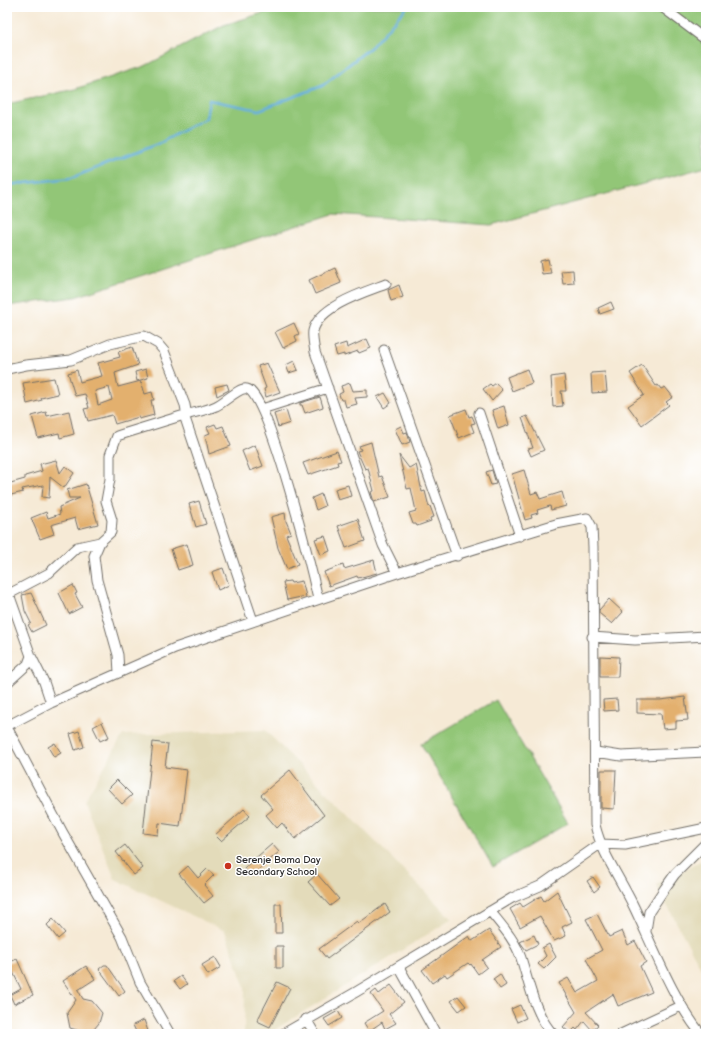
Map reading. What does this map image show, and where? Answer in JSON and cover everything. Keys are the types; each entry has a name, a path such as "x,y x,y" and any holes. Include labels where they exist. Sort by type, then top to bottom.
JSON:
{"street":[{"path":"662,7 706,40"},
{"path":"386,284 348,298 320,317 313,331 315,352 383,545 397,573"},
{"path":"7,369 26,365 72,360 110,344 144,336 158,344 164,351 185,405 186,416 253,622"},
{"path":"384,350 457,556"},
{"path":"120,673 118,655 97,580 94,556 100,542 111,532 112,520 106,501 110,479 110,454 117,436 217,406 241,389 248,388 254,393 273,437 307,550 318,600"},
{"path":"262,409 328,388"},
{"path":"479,413 520,536"},
{"path":"170,1034 140,982 122,937 63,833 7,726 52,703 175,648 397,573 457,556 556,524 587,518 592,527 593,546 592,637 596,752 595,825 600,844 646,931 681,1006 701,1034"},
{"path":"52,703 8,594 49,573 77,547 100,542"},
{"path":"592,637 635,640 706,636"},
{"path":"7,683 28,664 32,656"},
{"path":"596,752 621,756 706,752"},
{"path":"283,1034 306,1019 399,967 512,898 540,886 600,844 625,845 706,828"},
{"path":"646,931 649,912 665,888 675,874 706,842"},
{"path":"490,911 510,936 520,957 525,977 547,1027 553,1034"},
{"path":"399,967 436,1034"},
{"path":"621,1034 681,1006"},
{"path":"306,1019 315,1034"}],"shaded area":[{"path":"265,730 452,919 268,1034 244,1034 245,988 225,931 115,879 84,801 123,735"},
{"path":"706,858 706,977 656,885"}],"green space":[{"path":"282,7 706,7 706,167 491,225 333,214 75,297 7,306 7,104 75,89 145,66 224,25"},
{"path":"496,700 568,823 493,867 421,744"}],"building":[{"path":"548,259 551,273 542,274 540,261"},
{"path":"335,268 341,283 315,294 309,280"},
{"path":"573,270 574,283 563,284 561,271"},
{"path":"399,285 403,297 391,301 388,290"},
{"path":"611,302 614,309 600,314 598,308"},
{"path":"294,323 299,334 295,336 297,341 283,348 275,332"},
{"path":"367,339 371,348 359,353 358,351 344,356 344,354 337,356 334,347 346,343 347,348"},
{"path":"132,347 138,365 115,373 118,387 141,381 145,394 152,392 154,400 151,400 154,415 139,419 139,417 115,424 112,415 88,421 84,409 89,408 85,394 75,396 68,373 77,370 80,382 102,376 98,363 120,357 118,352","holes":["109,387 112,400 98,405 95,391"]},
{"path":"294,361 298,370 289,373 286,365"},
{"path":"267,363 280,392 266,397 264,389 266,388 258,366"},
{"path":"642,365 656,386 658,385 661,389 665,387 673,397 666,402 669,405 642,425 628,406 644,395 630,373"},
{"path":"146,369 148,378 137,381 135,372"},
{"path":"527,369 532,383 512,391 507,377"},
{"path":"605,372 607,392 592,393 591,373"},
{"path":"564,375 566,391 561,391 563,406 553,407 551,377"},
{"path":"54,378 58,394 41,398 42,400 27,404 23,383"},
{"path":"350,383 353,391 367,390 367,397 355,398 357,404 346,407 344,400 341,400 339,394 343,392 341,386"},
{"path":"496,383 502,390 492,401 483,389 490,384 492,386"},
{"path":"227,384 229,390 217,396 215,387"},
{"path":"385,393 391,403 384,408 377,397"},
{"path":"320,397 323,407 305,413 300,403"},
{"path":"504,406 509,425 498,429 492,410"},
{"path":"466,409 469,417 472,416 475,423 471,424 474,432 459,438 450,415"},
{"path":"286,410 290,423 278,427 274,414"},
{"path":"69,411 74,434 60,438 59,433 38,438 32,416 46,412 47,416"},
{"path":"527,416 544,450 531,456 528,449 533,448 522,418"},
{"path":"215,424 217,428 223,426 231,446 209,454 205,435 210,433 207,427"},
{"path":"401,426 404,433 407,432 410,442 402,445 395,429"},
{"path":"371,442 379,477 382,476 390,497 374,502 371,492 374,491 368,468 365,469 357,451 361,450 359,446"},
{"path":"255,445 263,466 250,471 242,451"},
{"path":"337,451 341,461 337,462 338,465 308,475 303,463"},
{"path":"399,455 409,468 416,464 422,492 425,491 429,507 430,506 434,517 430,518 431,521 417,526 416,524 413,524 409,513 416,511 411,488 407,489"},
{"path":"56,460 60,473 65,466 74,473 64,488 50,477 49,498 42,497 43,485 22,489 23,492 7,496 7,484 25,479 25,476 42,471 40,464"},
{"path":"492,470 496,484 491,485 486,472"},
{"path":"524,470 531,494 537,492 540,499 562,492 566,506 551,510 550,506 537,510 538,513 531,515 532,518 525,520 512,474"},
{"path":"86,484 98,524 78,529 75,518 51,525 54,534 40,539 31,518 46,512 48,518 60,514 59,507 80,498 69,498 67,490"},
{"path":"348,485 351,496 338,500 335,489"},
{"path":"321,494 325,506 316,510 312,498"},
{"path":"199,501 206,524 196,527 189,504"},
{"path":"285,513 286,521 291,533 286,535 298,564 287,569 278,548 271,517"},
{"path":"358,519 365,541 346,548 338,526"},
{"path":"325,536 330,551 321,555 315,539"},
{"path":"187,544 193,565 178,570 171,549"},
{"path":"374,560 377,573 358,578 357,576 329,586 324,572 343,565 344,569"},
{"path":"223,568 229,585 218,590 212,572"},
{"path":"290,581 291,583 302,581 306,596 287,600 283,582"},
{"path":"73,585 77,593 75,594 82,607 69,614 59,593"},
{"path":"31,593 46,625 32,632 28,625 31,623 25,611 22,595"},
{"path":"609,599 623,612 612,624 599,613 599,610"},
{"path":"600,656 619,657 618,677 600,677"},
{"path":"685,697 688,720 676,721 676,728 663,729 661,714 637,713 637,700 660,700"},
{"path":"617,699 618,710 604,711 603,700"},
{"path":"102,722 109,737 100,741 93,727"},
{"path":"79,731 84,747 75,750 70,734"},
{"path":"153,742 168,744 165,767 187,770 180,826 159,823 158,835 143,833"},
{"path":"55,743 61,753 54,757 48,747"},
{"path":"290,770 324,815 295,839 282,823 277,828 266,815 273,809 261,795"},
{"path":"601,770 616,770 614,809 601,808"},
{"path":"117,780 132,795 122,804 108,789"},
{"path":"244,809 250,816 221,841 215,835"},
{"path":"272,844 279,852 251,876 244,868"},
{"path":"125,845 143,868 134,875 116,852"},
{"path":"188,866 198,878 207,869 214,875 204,885 213,896 204,903 179,874"},
{"path":"317,874 339,899 330,906 308,882"},
{"path":"593,877 600,887 594,892 587,881"},
{"path":"557,891 572,922 562,927 566,936 554,941 540,916 520,927 510,909 520,903 523,907 541,896 544,901"},
{"path":"275,904 281,904 282,933 275,933"},
{"path":"385,904 390,912 327,959 319,949 357,921 359,923"},
{"path":"597,914 609,937 622,931 628,945 635,941 646,962 640,966 652,992 618,1006 613,994 586,1012 598,1025 592,1030 584,1021 577,1030 575,1028 570,1033 563,1027 576,1012 559,983 568,978 577,993 598,981 586,959 602,950 586,919"},
{"path":"53,919 65,933 58,939 47,925"},
{"path":"489,930 501,947 482,960 487,967 478,974 471,964 470,965 468,963 447,977 445,974 432,983 422,970 469,936 472,941"},
{"path":"534,935 538,944 526,950 520,942"},
{"path":"549,944 556,957 544,969 538,964 546,956 542,948"},
{"path":"276,946 283,946 283,968 276,968"},
{"path":"215,957 221,967 208,975 202,965"},
{"path":"17,959 33,995 14,1004 10,995 21,989 12,970 7,973 7,963"},
{"path":"104,965 107,965 125,991 119,996 99,969"},
{"path":"86,966 95,979 78,990 83,999 92,1001 102,1013 99,1023 90,1034 70,1028 67,1013 76,1000 63,981"},
{"path":"500,974 506,985 500,989 493,979"},
{"path":"181,976 187,984 180,989 174,981"},
{"path":"277,982 290,988 270,1027 257,1021"},
{"path":"391,985 404,1002 389,1014 396,1023 385,1029 382,1022 369,1031 364,1023 383,1011 371,994 376,990 379,994"},
{"path":"458,996 466,1006 459,1011 451,1001"},
{"path":"520,1005 526,1018 517,1022 511,1009"},
{"path":"338,1011 342,1018 329,1026 324,1019"},
{"path":"144,1020 148,1031 137,1034 133,1025"}],"waterway":[{"path":"7,185 71,178 160,143 206,118 209,100 259,110 322,86 371,47 407,7"}],"place":[{"name":"Serenje Boma Day Secondary School","path":"228,866"}]}
